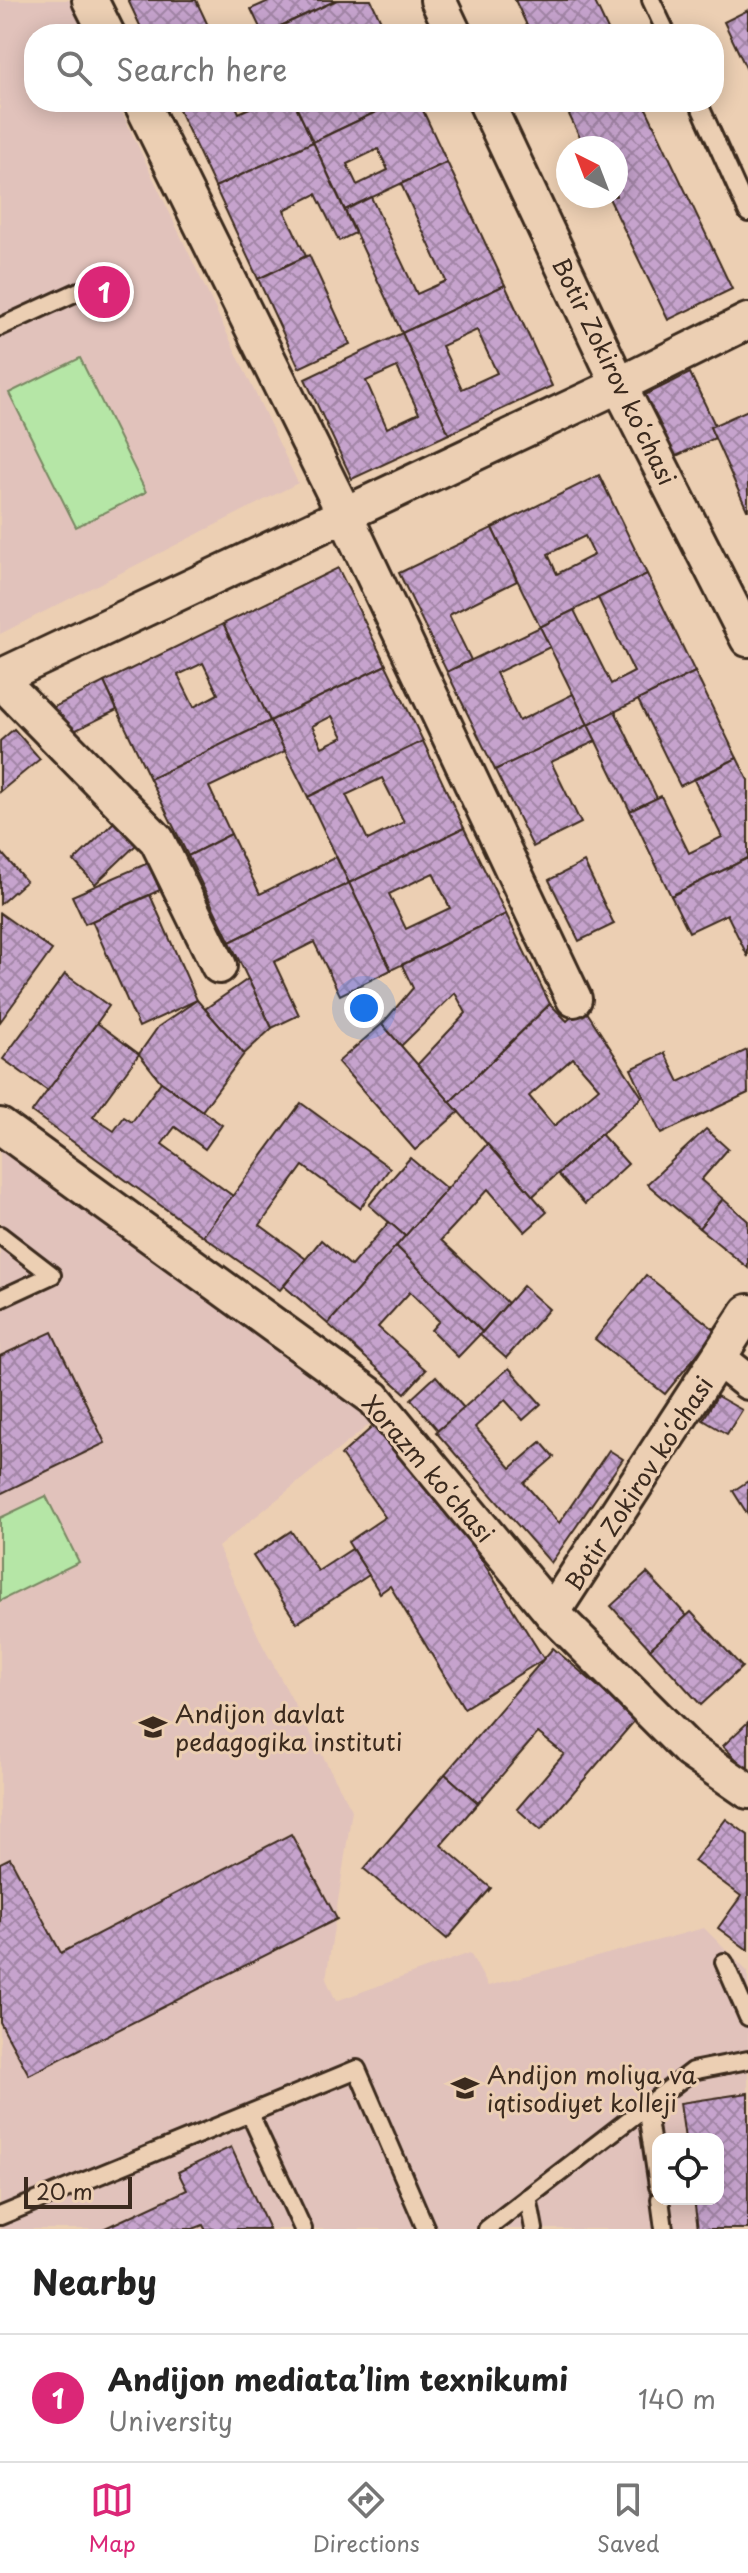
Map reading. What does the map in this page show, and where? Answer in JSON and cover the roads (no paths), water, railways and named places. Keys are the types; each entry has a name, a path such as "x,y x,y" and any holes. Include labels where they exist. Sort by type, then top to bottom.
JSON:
{"street":[{"path":"90,0 102,24"},
{"path":"438,0 449,24"},
{"path":"146,112 345,515 574,999"},
{"name":"Botir Zokirov koʻchasi","path":"491,112 619,385 748,639"},
{"path":"219,966 157,840 0,678 748,321"},
{"name":"Xorazm koʻchasi","path":"0,1126 374,1398 552,1613 690,1751 748,1791"},
{"name":"Botir Zokirov koʻchasi","path":"552,1613 748,1312"},
{"path":"719,1359 748,1382"}],"lane":[{"path":"651,0 662,24"},
{"path":"703,112 748,213"},
{"path":"0,327 79,291"},
{"path":"0,1235 52,1275 0,1299"},
{"path":"724,1962 748,2017"},
{"path":"487,2229 692,2071 748,2060"},
{"path":"0,2216 357,2069 426,2229"},
{"path":"646,2106 652,2146"},
{"path":"250,2114 303,2229"},
{"path":"528,2197 534,2229"},
{"path":"661,2205 664,2229"}],"place":[{"name":"Andijon mediataʼlim texnikumi","path":"104,292"},
{"name":"Andijon davlat pedagogika instituti","path":"153,1727"},
{"name":"Andijon moliya va iqtisodiyet kolleji","path":"465,2088"}]}
